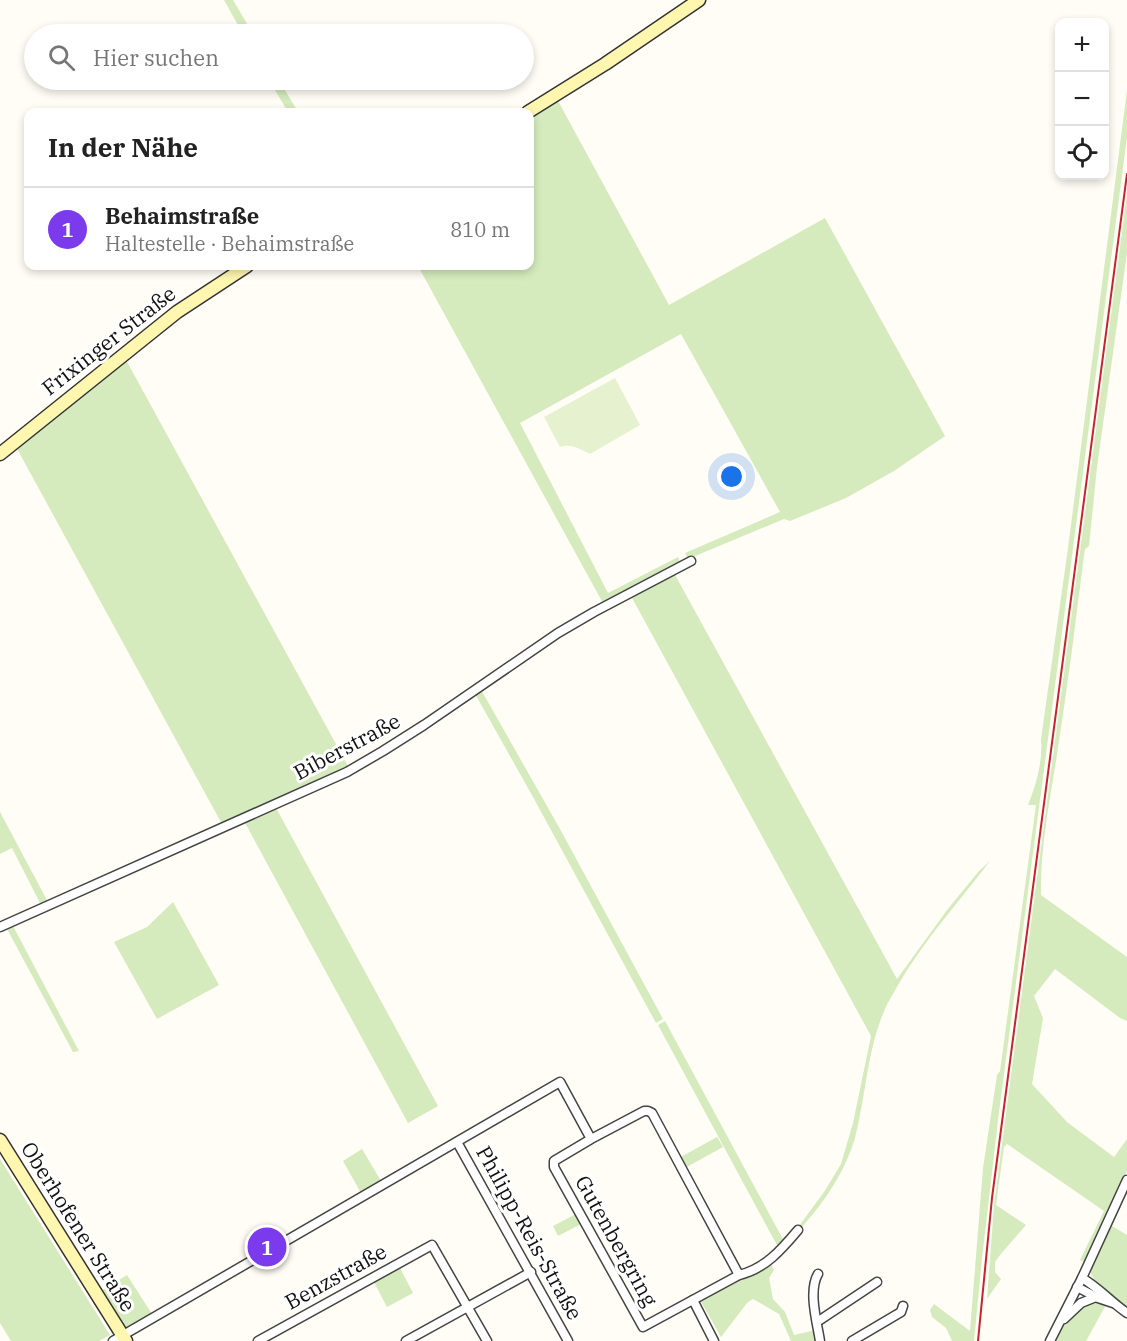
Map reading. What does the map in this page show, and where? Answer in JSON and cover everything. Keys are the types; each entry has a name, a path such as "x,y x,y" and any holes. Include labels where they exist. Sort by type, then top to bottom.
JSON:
{"street":[{"path":"534,108 699,0"},
{"name":"Frixinger Straße","path":"0,454 177,312 241,270"},
{"name":"Biberstraße","path":"0,927 347,772 424,725 558,633 691,561"},
{"path":"121,1339 560,1082 591,1139"},
{"name":"Gutenbergring","path":"739,1275 652,1113 644,1111 554,1161 554,1167 643,1327 764,1264 777,1255 798,1230"},
{"name":"Oberhofener Straße","path":"0,1140 121,1339"},
{"name":"Philipp-Reis-Straße","path":"457,1142 568,1341"},
{"path":"1050,1341 1127,1180"},
{"name":"Benzstraße","path":"258,1341 432,1245 467,1306"},
{"path":"407,1341 531,1272"},
{"path":"818,1274 813,1286 820,1341"},
{"path":"1082,1278 1100,1289 1113,1303 1127,1313"},
{"path":"818,1322 877,1282"},
{"path":"1077,1287 1113,1303"},
{"path":"1059,1323 1081,1303 1097,1297"},
{"name":"Gutenbergring","path":"693,1300 714,1341"},
{"path":"467,1306 487,1341"},
{"path":"852,1341 901,1312 903,1306"}],"green space":[{"path":"224,0 233,0 247,24 237,24"},
{"path":"275,90 285,90 296,108 286,108"},
{"path":"1127,90 1127,137 999,1112 974,1341 952,1341 946,1328 932,1317 930,1310 934,1304 970,1331 983,1168 997,1075 1000,1071 1036,805 1028,805 1040,764 1041,739"},
{"path":"557,99 669,305 825,218 945,436 894,471 846,498 790,521 784,519 688,559 685,553 780,512 681,334 520,423 608,593 678,557 680,562 604,605 420,270 534,270 534,113"},
{"path":"1127,194 1127,253 1097,467 1089,546 1085,549 1046,824 1041,895 1127,957 1127,1021 1055,969 1034,996 1043,1018 1032,1084 1067,1122 1114,1157 1127,1139 1127,1171 1084,1262 1080,1260 1104,1211 1007,1144 1004,1147 996,1205 1026,1225 995,1262 995,1272 1001,1279 987,1299 994,1205"},
{"path":"125,358 349,768 223,826 15,445"},
{"path":"615,378 640,425 590,454 572,446 560,447 544,417"},
{"path":"674,573 897,979 947,910 990,861 919,952 888,1003 874,1040 859,1122 851,1151 833,1186 802,1227 799,1226 841,1164 853,1123 871,1036 631,596"},
{"path":"480,688 663,1019 656,1023 474,692"},
{"path":"275,806 438,1106 408,1123 244,821"},
{"path":"0,812 49,904 42,907 12,848 0,854"},
{"path":"173,902 219,985 157,1019 114,942 147,927"},
{"path":"12,924 79,1051 73,1052 6,927"},
{"path":"665,1021 785,1243 779,1249 658,1025"},
{"path":"717,1137 723,1147 685,1168 679,1158"},
{"path":"362,1149 381,1181 361,1193 343,1161"},
{"path":"0,1159 110,1335 99,1341 11,1341 0,1323"},
{"path":"576,1214 581,1224 558,1236 553,1226"},
{"path":"1112,1226 1127,1235 1127,1307 1096,1282 1091,1274 1091,1268"},
{"path":"771,1264 774,1270 769,1278 773,1299 785,1312 794,1335 816,1330 818,1341 791,1341 779,1314 753,1299 747,1303 721,1337 700,1300"},
{"path":"400,1268 413,1293 387,1307 374,1282"},
{"path":"127,1275 152,1314 124,1329 101,1291"},
{"path":"1091,1300 1107,1303 1086,1341 1054,1341 1070,1318"}],"railway":[{"path":"978,1341 992,1198 1127,174"}],"place":[{"name":"Behaimstraße","path":"267,1247"}]}
